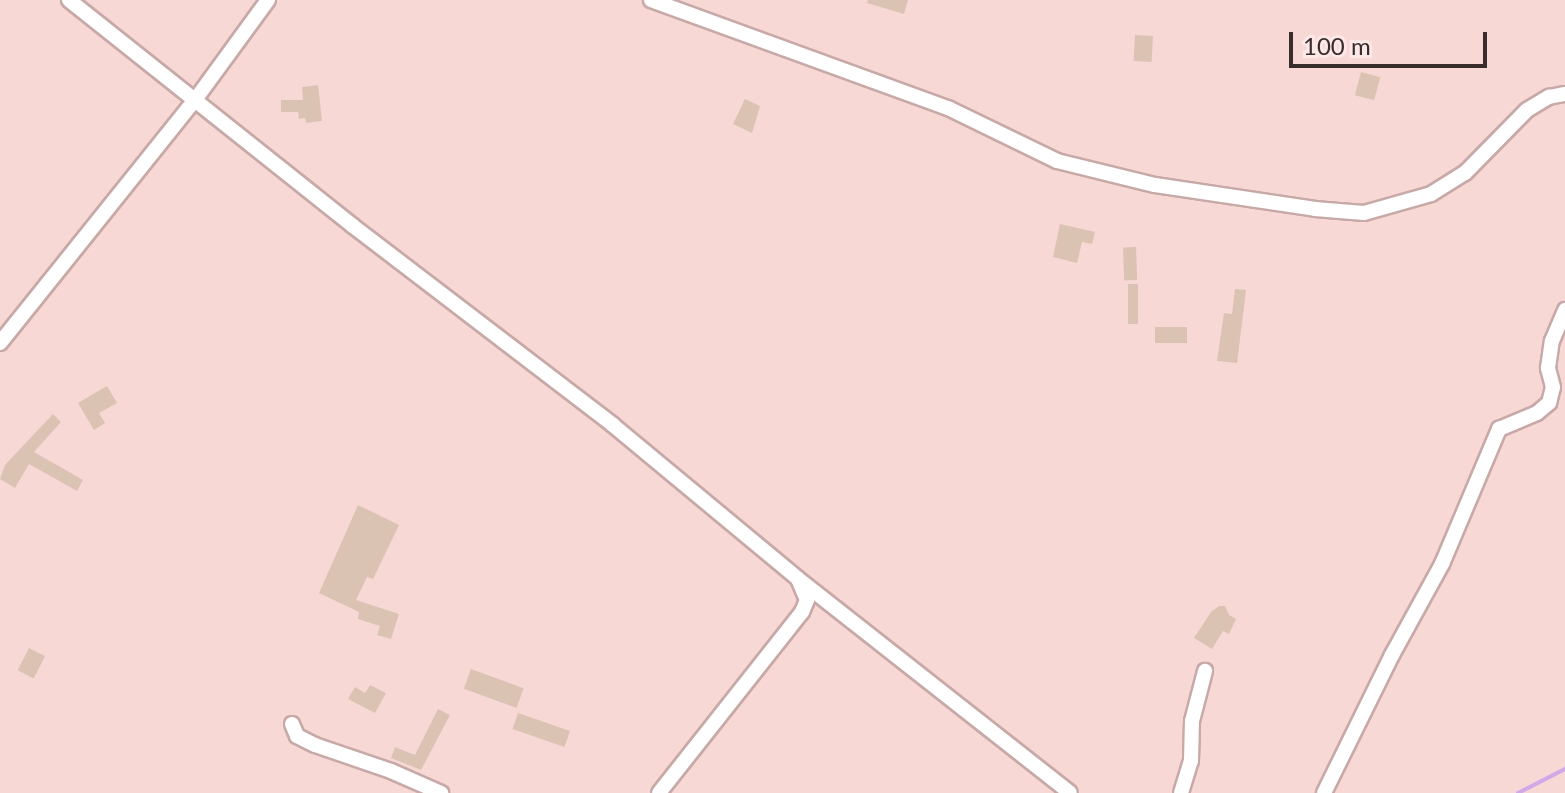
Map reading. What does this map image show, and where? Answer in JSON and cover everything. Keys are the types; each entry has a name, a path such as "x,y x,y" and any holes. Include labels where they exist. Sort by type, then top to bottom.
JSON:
{"street":[{"path":"69,0 613,425 797,578 1070,793"},
{"path":"0,343 195,100 268,0"},
{"path":"651,0 670,3 948,108 1057,161 1155,185 1315,209 1364,213 1431,194 1465,173 1527,110 1549,97 1565,94"},
{"path":"1324,793 1392,655 1442,564 1499,429 1537,413 1549,403 1553,387 1548,368 1552,341 1565,310"},
{"path":"659,793 802,612 806,595 797,578"},
{"path":"1181,793 1191,761 1192,721 1205,671"},
{"path":"292,724 297,736 315,745 391,771 441,793"}],"building":[{"path":"868,0 908,0 904,14 867,3"},
{"path":"1135,35 1153,36 1152,62 1134,61"},
{"path":"1361,72 1380,77 1374,100 1355,95"},
{"path":"318,85 322,121 306,123 305,118 299,119 298,112 281,112 281,100 303,100 302,87"},
{"path":"745,99 760,106 752,133 733,124"},
{"path":"1060,224 1095,232 1092,244 1082,242 1077,263 1053,257"},
{"path":"1123,247 1136,247 1137,280 1124,280"},
{"path":"1128,284 1138,284 1138,324 1128,324"},
{"path":"1235,289 1246,290 1237,363 1217,361 1224,313 1232,314"},
{"path":"1155,327 1187,327 1187,343 1155,343"},
{"path":"107,386 117,403 99,413 105,423 94,430 78,403"},
{"path":"53,414 61,422 34,452 83,480 77,491 29,464 15,488 0,479 5,465"},
{"path":"358,505 399,525 373,579 367,577 356,600 399,614 391,639 377,635 380,626 358,619 359,612 319,593"},
{"path":"1225,606 1229,615 1236,619 1229,634 1223,631 1212,649 1194,638 1211,612"},
{"path":"29,648 45,656 34,678 18,670"},
{"path":"471,669 524,688 516,708 464,689"},
{"path":"370,685 386,693 375,713 348,699 355,687 365,693"},
{"path":"438,709 450,715 421,770 391,758 395,747 415,755"},
{"path":"518,713 570,731 564,747 512,729"}],"waterway":[{"path":"1518,793 1565,769"}]}
